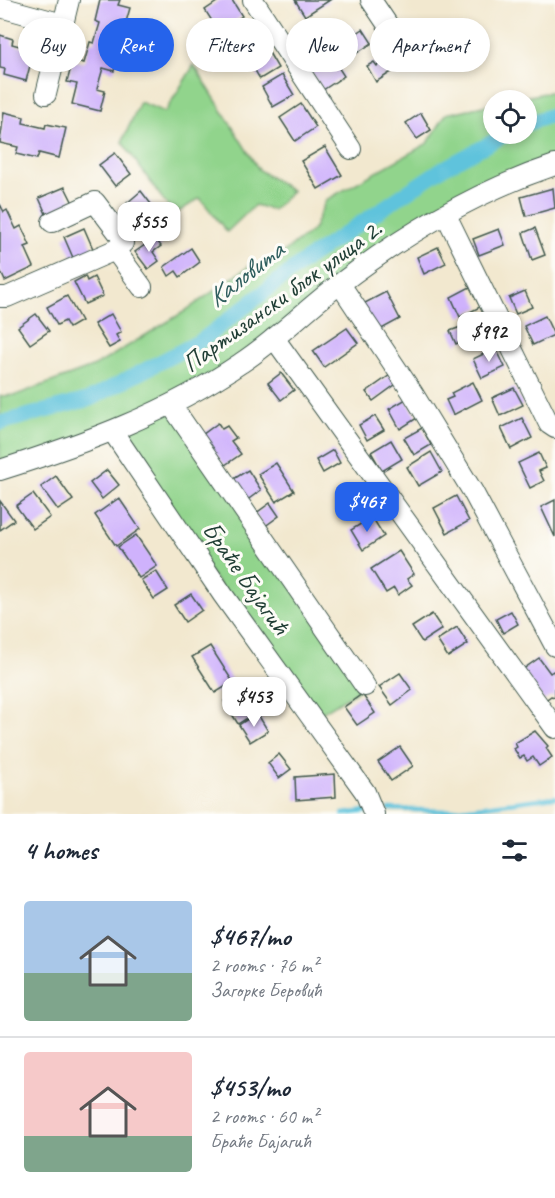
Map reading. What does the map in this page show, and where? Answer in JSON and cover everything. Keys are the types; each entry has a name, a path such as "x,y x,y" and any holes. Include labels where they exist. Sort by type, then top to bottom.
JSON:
{"street":[{"path":"64,18 69,0"},
{"path":"253,0 351,149"},
{"path":"371,0 383,18"},
{"path":"0,7 41,18"},
{"path":"46,94 51,72"},
{"name":"Партизански блок улица 2.","path":"0,470 113,432 172,406 243,362 373,260 446,215 516,178 555,165"},
{"path":"0,297 7,297 121,247 123,239 95,202 52,222"},
{"path":"446,215 549,424 555,428"},
{"path":"116,250 142,287"},
{"path":"340,284 412,392 473,492 555,645"},
{"path":"274,338 555,728"},
{"path":"172,406 365,686"},
{"name":"Браће Бајагић","path":"113,432 223,595 361,786 375,814"}],"green space":[{"path":"190,72 198,72 259,170 292,191 273,210 255,205 227,232 200,198 174,215 122,142 140,102 165,112"},
{"path":"555,91 555,157 446,215 172,406 365,686 312,719 113,432 0,467 0,396 16,395 95,366 182,313 251,265 258,271 313,230 326,200 428,143 446,114 483,106 483,144 537,144 537,95"}],"building":[{"path":"100,0 120,0 118,5 130,8 127,18 98,18 98,22 95,21"},
{"path":"220,0 232,0 242,16 239,18 210,18 205,10"},
{"path":"295,0 330,0 305,16"},
{"path":"363,29 370,40 370,44 358,52 358,32"},
{"path":"98,30 98,72 102,72 97,89 105,91 100,111 72,104 77,84 67,82 70,72 86,72 86,56 90,42 94,43"},
{"path":"0,35 13,39 12,44 18,46 18,72 28,72 26,81 4,75 5,69 0,68"},
{"path":"256,72 271,72 260,79"},
{"path":"311,72 341,72 344,76 323,90"},
{"path":"370,72 391,72 376,82"},
{"path":"282,75 294,95 273,107 262,87"},
{"path":"301,104 316,127 295,141 280,118"},
{"path":"4,112 24,117 23,123 45,128 46,124 66,128 59,158 39,153 37,159 16,154 18,147 0,143"},
{"path":"421,113 431,130 417,139 406,123"},
{"path":"325,147 342,175 318,189 301,161"},
{"path":"115,153 131,174 115,186 99,165"},
{"path":"65,187 74,205 47,216 39,198"},
{"path":"553,188 555,208 526,216 521,197"},
{"path":"141,191 161,217 146,228 127,203"},
{"path":"0,204 4,212 7,210 16,229 21,226 30,245 25,247 34,267 5,281 0,270"},
{"path":"84,228 94,251 74,260 64,237"},
{"path":"535,228 545,255 532,260 523,233"},
{"path":"499,229 505,245 479,255 473,239"},
{"path":"155,238 161,246 153,252 159,261 148,269 135,252"},
{"path":"438,247 446,263 424,274 417,257"},
{"path":"191,248 200,262 180,277 176,271 169,276 164,267"},
{"path":"85,276 87,281 94,277 103,296 85,304 74,282"},
{"path":"470,287 480,307 460,317 451,297"},
{"path":"525,291 532,307 516,314 509,298"},
{"path":"386,292 400,319 376,332 361,305"},
{"path":"67,296 81,321 69,328 65,321 57,325 47,307"},
{"path":"36,314 49,331 30,344 18,327"},
{"path":"111,314 121,332 116,335 120,342 109,348 94,324"},
{"path":"545,316 554,335 533,345 524,326"},
{"path":"482,319 487,329 456,344 450,331"},
{"path":"347,328 358,343 324,367 313,351"},
{"path":"496,348 505,367 482,378 473,359"},
{"path":"281,373 294,390 281,400 268,383"},
{"path":"393,373 399,382 373,401 366,392"},
{"path":"473,382 482,400 453,415 446,400 453,397 451,393"},
{"path":"514,388 523,405 500,416 492,398"},
{"path":"406,399 417,418 400,429 389,409"},
{"path":"375,416 384,430 367,440 359,425"},
{"path":"522,418 532,438 511,449 501,428"},
{"path":"218,423 222,429 227,426 236,438 231,441 241,454 225,465 202,435"},
{"path":"422,428 431,445 414,455 404,438"},
{"path":"391,440 402,459 382,471 371,452"},
{"path":"333,450 340,463 323,473 316,460"},
{"path":"431,452 442,472 418,486 407,467"},
{"path":"539,453 546,468 539,471 544,481 530,488 518,463"},
{"path":"276,463 294,491 276,502 258,474"},
{"path":"107,470 119,485 102,499 90,483"},
{"path":"248,470 261,490 246,501 232,480"},
{"path":"56,476 73,500 58,510 41,487"},
{"path":"33,494 50,517 33,529 16,506"},
{"path":"456,496 469,521 447,533 434,508"},
{"path":"119,498 140,529 116,546 95,515"},
{"path":"555,500 555,537 541,507"},
{"path":"0,501 14,520 0,530"},
{"path":"270,503 279,516 264,527 255,514"},
{"path":"372,517 384,536 363,550 351,530"},
{"path":"136,535 157,566 139,578 118,547"},
{"path":"399,551 414,574 407,579 412,585 398,595 394,588 386,593 371,569"},
{"path":"156,571 168,590 154,599 141,580"},
{"path":"191,594 202,610 185,622 174,605"},
{"path":"511,611 518,624 503,633 496,619"},
{"path":"432,614 442,629 422,642 412,627"},
{"path":"457,627 468,644 448,657 437,640"},
{"path":"210,646 233,682 215,693 192,657"},
{"path":"539,658 550,673 553,671 555,674 555,697 551,696 544,701 522,670"},
{"path":"400,673 412,690 392,705 379,687"},
{"path":"246,687 260,710 238,724 224,701"},
{"path":"362,694 375,713 357,725 344,707"},
{"path":"257,713 268,731 250,742 239,725"},
{"path":"535,731 548,746 546,748 552,757 539,766 533,757 527,761 524,756 520,758 514,749 517,747 515,743"},
{"path":"400,747 413,766 391,781 378,762"},
{"path":"279,754 291,769 279,778 268,763"},
{"path":"335,774 336,797 296,800 295,777"}],"waterway":[{"name":"Каловита","path":"537,120 555,114"},
{"name":"Каловита","path":"0,423 90,399 202,340 307,259 440,170 488,144"},
{"path":"389,809 446,811 555,797"},
{"path":"343,814 367,811"}]}
